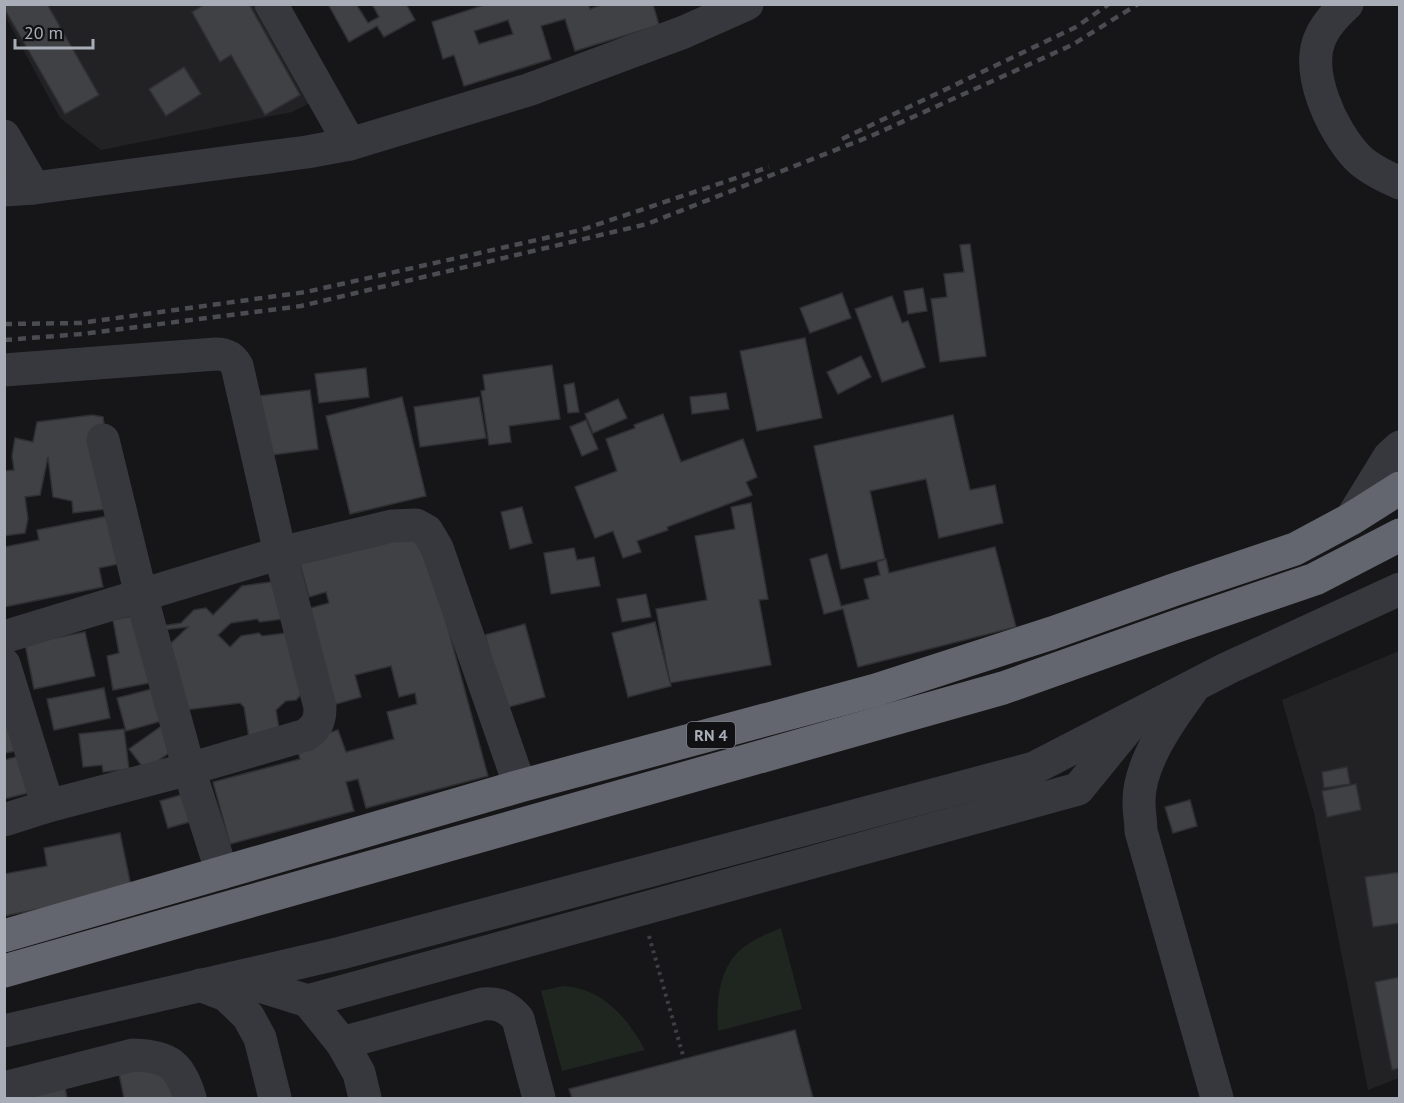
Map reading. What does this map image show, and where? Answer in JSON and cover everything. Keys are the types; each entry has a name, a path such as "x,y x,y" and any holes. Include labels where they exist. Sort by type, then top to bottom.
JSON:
{"highway":[{"name":"RN 4","path":"4,936 520,786 876,690 1052,633 1295,549 1351,519 1400,488"},
{"name":"RN 4","path":"4,971 1003,688 1315,579 1400,535"}],"street":[{"path":"271,4 350,144"},
{"path":"4,136 19,189 307,152 350,144 528,90 684,32 747,4"},
{"path":"1347,4 1331,19 1320,37 1315,56 1320,93 1337,132 1357,158 1386,177 1400,183"},
{"path":"4,370 216,354 229,356 234,361 320,707 320,717 316,728 306,735 4,820"},
{"path":"103,440 141,595 189,769 222,873"},
{"path":"1351,519 1389,458 1400,447"},
{"path":"4,637 280,553 392,526 416,525 427,531 437,548 520,786"},
{"path":"4,1031 341,953 1034,768 1228,668 1400,589"},
{"path":"4,664 48,806"},
{"path":"1196,684 1158,742 1144,771 1139,801 1142,831 1217,1098"},
{"path":"233,978 308,1001 1078,789 1138,714"},
{"path":"200,985 226,995 248,1016 260,1038 275,1098"},
{"path":"308,1001 342,1043 359,1073 366,1098"},
{"path":"342,1043 483,1004 503,1006 518,1019 539,1098"},
{"path":"4,1088 133,1055 149,1055 167,1060 179,1072 190,1098"}],"path":[{"path":"641,909 684,1059"}],"shaded area":[{"path":"4,5 258,5 312,102 292,112 101,150 60,118 5,16"},
{"path":"1399,651 1399,1078 1368,1090 1314,813 1282,700"},
{"path":"781,928 802,1009 718,1031 717,1010 720,988 732,959 749,944"},
{"path":"563,986 590,992 612,1006 630,1026 645,1050 562,1071 541,991"}],"building":[{"path":"4,4 47,4 99,95 65,114 4,8"},
{"path":"201,4 249,4 300,95 265,115 231,55 220,62 192,12 202,6"},
{"path":"328,4 356,4 368,23 379,17 372,4 406,4 415,20 384,37 377,26 349,42"},
{"path":"487,4 589,4 590,9 604,4 653,4 659,25 575,51 565,19 541,26 551,59 464,86 454,55 443,59 432,22","holes":["508,20 513,34 479,44 474,31"]},
{"path":"184,67 201,94 166,116 149,89"},
{"path":"970,244 986,356 940,362 931,299 947,297 944,274 964,272 960,245"},
{"path":"923,288 927,311 908,314 904,291"},
{"path":"842,293 851,318 810,333 800,308"},
{"path":"892,296 902,323 908,321 925,367 882,382 855,309"},
{"path":"805,338 822,418 757,431 740,351"},
{"path":"861,356 871,377 838,394 827,372"},
{"path":"552,365 560,419 509,426 511,442 489,445 481,391 485,390 483,375"},
{"path":"366,368 369,397 319,403 315,374"},
{"path":"574,383 579,412 568,413 564,385"},
{"path":"310,390 318,449 256,457 249,397"},
{"path":"726,393 729,409 692,414 690,397"},
{"path":"402,397 426,496 350,514 326,416"},
{"path":"479,397 486,438 420,447 414,407"},
{"path":"618,399 627,418 593,433 585,414"},
{"path":"663,414 681,462 743,439 757,477 746,482 752,495 667,527 668,530 637,541 641,552 623,558 613,531 595,538 575,487 617,471 606,439"},
{"path":"92,415 103,417 115,508 73,513 72,501 53,497 48,457 40,495 25,497 28,519 25,533 4,536 4,471 14,470 12,456 15,438 33,442 37,422"},
{"path":"953,415 970,490 995,485 1003,523 939,538 926,479 870,491 885,559 841,569 814,446"},
{"path":"586,420 598,449 582,456 570,427"},
{"path":"751,503 768,599 759,600 771,665 670,683 656,609 707,600 695,536 735,529 731,507"},
{"path":"522,507 532,543 510,549 501,512"},
{"path":"118,514 128,562 99,568 103,587 4,607 4,547 39,540 37,530"},
{"path":"422,532 488,776 366,808 358,779 346,782 354,811 230,844 213,782 300,759 296,743 338,730 346,752 394,739 387,712 417,704 415,693 399,697 391,666 355,675 361,697 329,706 303,610 329,603 326,592 309,597 300,564"},
{"path":"995,547 1016,627 858,667 843,609 824,614 810,559 827,554 841,606 869,599 864,579 880,575 877,562 886,559 889,573"},
{"path":"574,548 577,560 594,557 600,586 551,594 544,553"},
{"path":"284,580 290,618 231,623 218,635 230,647 241,636 303,631 311,684 296,700 286,701 276,710 280,734 249,738 244,707 240,703 178,711 169,645 188,627 162,630 162,626 181,623 194,610 206,608 213,615 242,586"},
{"path":"646,594 651,617 622,622 617,599"},
{"path":"146,613 160,681 113,690 107,656 119,653 113,620"},
{"path":"655,622 671,686 628,697 612,633"},
{"path":"525,624 545,697 505,708 485,635"},
{"path":"85,632 95,676 34,689 25,644"},
{"path":"163,686 172,718 126,731 117,698"},
{"path":"104,688 110,718 54,730 47,699"},
{"path":"4,717 23,750 4,753"},
{"path":"170,720 186,741 145,770 129,749"},
{"path":"124,729 129,769 103,772 102,765 83,767 79,734"},
{"path":"27,754 36,791 4,799 4,760"},
{"path":"1347,767 1350,784 1324,788 1322,772"},
{"path":"1356,784 1361,810 1327,817 1322,791"},
{"path":"184,794 193,821 168,828 160,801"},
{"path":"1190,800 1197,826 1173,833 1165,807"},
{"path":"120,833 132,891 4,916 4,874 47,866 44,848"},
{"path":"1400,872 1400,923 1373,927 1365,877"},
{"path":"1400,977 1400,1068 1392,1070 1375,982"},
{"path":"795,1030 813,1098 572,1098 569,1089"},
{"path":"179,1057 187,1098 124,1098 118,1069"},
{"path":"65,1087 67,1098 4,1098"}],"railway":[{"path":"842,139 1076,27 1109,4"},
{"path":"4,340 82,334 301,306 647,224 871,136 1072,45 1138,4"},
{"path":"4,324 80,323 306,292 581,230 769,167"}]}
